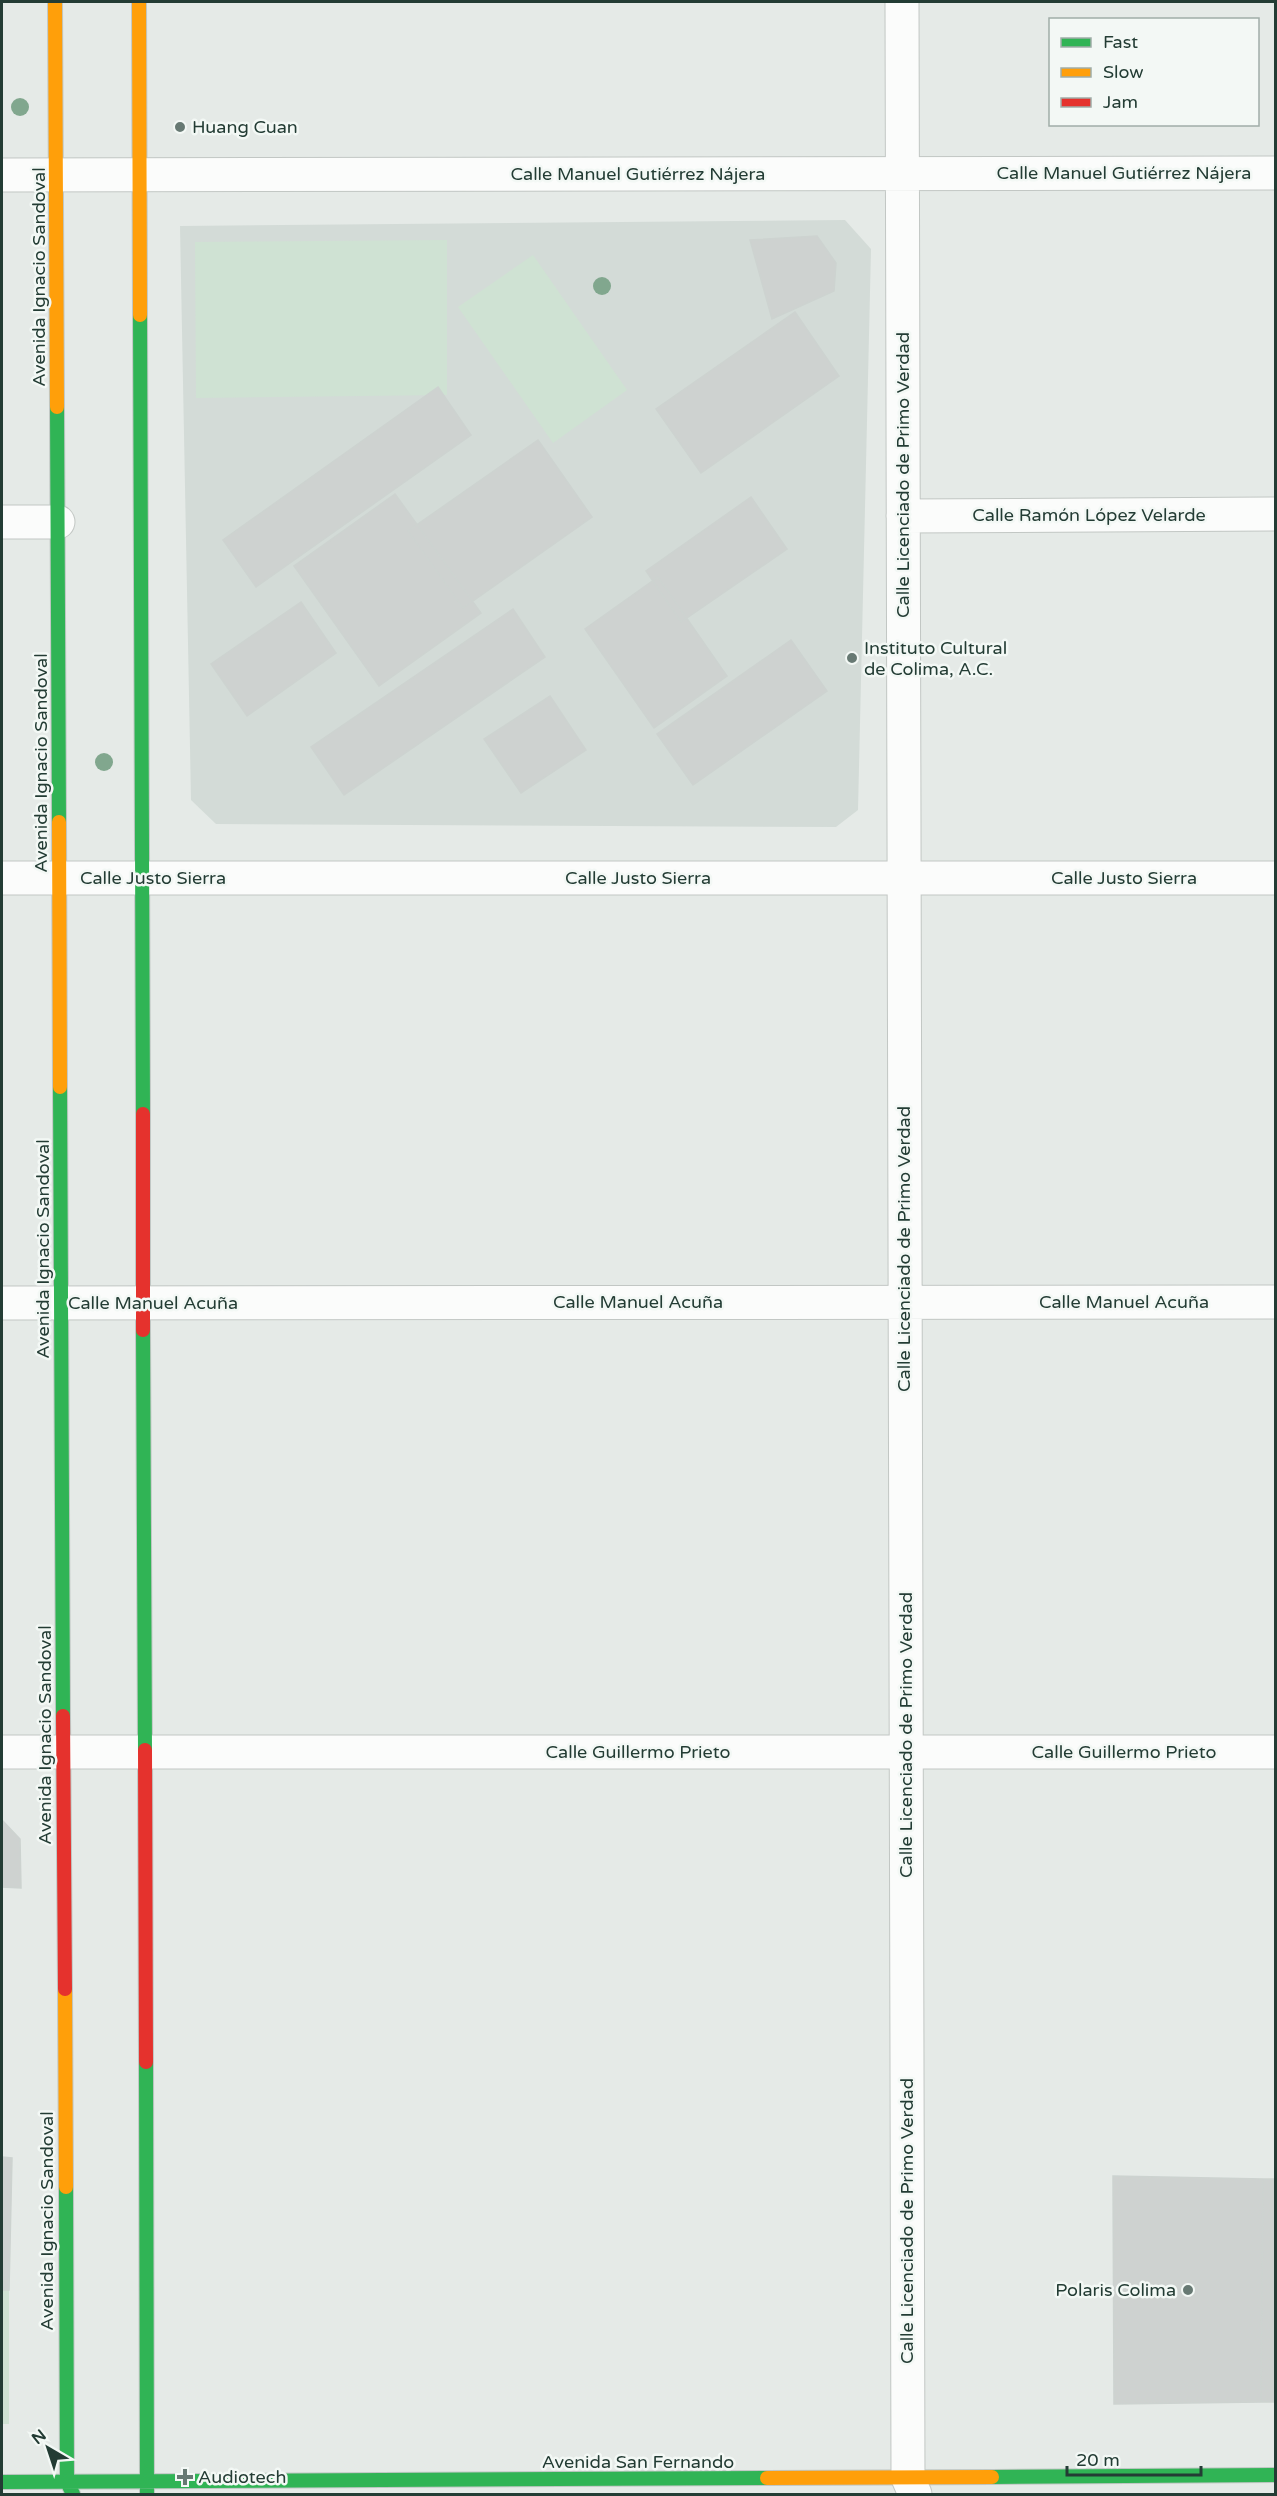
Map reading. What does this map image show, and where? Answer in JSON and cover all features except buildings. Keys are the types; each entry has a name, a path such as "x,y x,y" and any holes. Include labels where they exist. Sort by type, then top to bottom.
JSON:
{"main road":[{"name":"Avenida Ignacio Sandoval","path":"55,2 63,1752 70,2488"},
{"path":"139,2 147,2488"},
{"name":"Avenida San Fernando","path":"2,2482 70,2488 911,2486 1275,2475"}],"street":[{"name":"Calle Licenciado de Primo Verdad","path":"902,2 904,1302 911,2486"},
{"name":"Calle Manuel Gutiérrez Nájera","path":"2,176 1275,173"},
{"name":"Calle Ramón López Velarde","path":"903,516 1275,514"},
{"path":"2,522 58,522"},
{"name":"Calle Justo Sierra","path":"2,878 1275,878"},
{"name":"Calle Manuel Acuña","path":"2,1303 1275,1302"},
{"name":"Calle Guillermo Prieto","path":"2,1752 1275,1752"}],"shaded area":[{"path":"845,220 871,249 858,810 836,827 216,824 191,800 180,226"}],"green space":[{"path":"447,240 447,395 196,398 195,242"},
{"path":"533,255 627,390 553,443 458,307"},
{"path":"2,2290 9,2290 9,2424 2,2424"}],"traffic: fast":[{"path":"140,315 143,1114"},
{"path":"57,407 59,822"},
{"path":"60,1087 63,1716"},
{"path":"143,1330 145,1750"},
{"path":"146,2062 147,2494"},
{"path":"66,2187 67,2482 73,2494"},
{"path":"992,2477 1276,2475"},
{"path":"2,2482 767,2478"}],"traffic: slow":[{"path":"55,2 57,407"},
{"path":"139,2 140,315"},
{"path":"59,822 60,1087"},
{"path":"65,1989 66,2187"},
{"path":"767,2478 992,2477"}],"traffic: jam":[{"path":"143,1114 143,1330"},
{"path":"63,1716 65,1989"},
{"path":"145,1750 146,2062"}],"place":[{"name":"Huang Cuan","path":"180,127"},
{"name":"Instituto Cultural de Colima, A.C.","path":"852,658"},
{"name":"Polaris Colima","path":"1188,2290"},
{"name":"Audiotech","path":"185,2477"}]}
